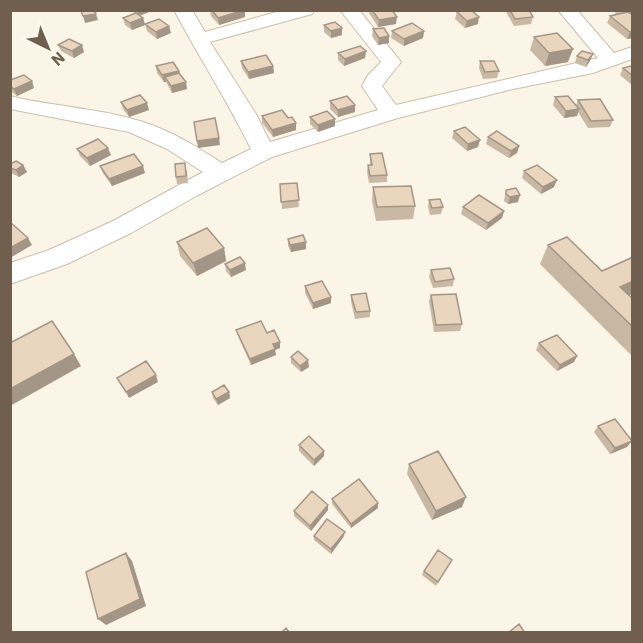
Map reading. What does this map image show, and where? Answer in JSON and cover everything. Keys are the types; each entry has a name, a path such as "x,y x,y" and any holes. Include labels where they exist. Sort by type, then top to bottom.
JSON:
{"street":[{"path":"183,10 218,73 245,114 264,152"},
{"path":"200,39 306,10"},
{"path":"350,10 391,62 388,69 373,81 372,86 391,113"},
{"path":"567,10 611,61"},
{"path":"10,274 58,257 100,237 264,152 391,113 513,83 586,69 633,53"},
{"path":"10,102 124,124 180,145 221,174"}],"building":[{"path":"82,10 94,10 96,14 83,16"},
{"path":"212,10 244,10 218,18"},
{"path":"372,10 392,10 397,17 379,20"},
{"path":"471,10 479,17 467,21 457,12"},
{"path":"510,10 529,10 533,17 515,19"},
{"path":"628,12 633,15 633,31 630,32 610,16"},
{"path":"136,13 143,18 130,23 123,18"},
{"path":"159,19 169,26 156,32 145,24"},
{"path":"335,22 342,28 331,31 324,25"},
{"path":"412,23 424,31 404,39 392,31"},
{"path":"384,28 389,36 379,38 373,29"},
{"path":"557,33 573,49 549,53 534,37"},
{"path":"69,39 82,45 72,51 58,45"},
{"path":"360,46 366,51 345,59 338,53"},
{"path":"582,51 593,54 588,60 577,56"},
{"path":"266,55 273,66 248,72 241,61"},
{"path":"480,61 494,61 499,71 485,72"},
{"path":"173,62 179,71 162,75 156,66"},
{"path":"633,67 633,76 623,68"},
{"path":"179,73 186,82 171,86 165,77"},
{"path":"24,75 32,81 14,89 10,86 10,80"},
{"path":"140,95 147,103 127,110 121,102"},
{"path":"347,96 355,105 338,110 330,101"},
{"path":"568,96 579,109 566,111 555,97"},
{"path":"600,99 613,120 591,121 578,100"},
{"path":"282,110 296,123 272,130 262,116"},
{"path":"327,111 335,119 318,125 310,117"},
{"path":"215,118 219,138 197,141 194,122"},
{"path":"465,127 480,140 468,144 454,131"},
{"path":"497,131 519,146 511,151 488,137"},
{"path":"98,139 108,148 87,158 77,149"},
{"path":"382,153 387,175 370,176 368,165 372,165 370,154"},
{"path":"134,154 143,166 109,179 100,166"},
{"path":"16,161 23,165 16,170 10,168 10,164"},
{"path":"185,163 186,176 176,177 175,164"},
{"path":"537,165 557,180 543,187 524,171"},
{"path":"297,183 299,200 281,202 280,184"},
{"path":"411,186 415,206 377,207 373,187"},
{"path":"516,188 520,195 510,197 506,194 506,190"},
{"path":"479,195 504,211 488,223 463,207"},
{"path":"440,199 443,207 432,208 429,200"},
{"path":"10,222 28,238 10,248"},
{"path":"207,228 224,248 193,263 177,242"},
{"path":"303,235 306,242 290,245 288,239"},
{"path":"567,237 602,271 633,257 633,281 620,287 633,299 633,327 548,245"},
{"path":"240,257 245,263 230,270 225,264"},
{"path":"450,268 454,279 435,282 431,270"},
{"path":"322,281 331,297 313,303 305,286"},
{"path":"366,293 370,311 356,312 351,295"},
{"path":"456,294 462,324 436,325 431,295"},
{"path":"52,321 74,354 10,389 10,343"},
{"path":"261,321 267,333 274,330 280,342 273,344 275,349 250,359 236,330"},
{"path":"557,335 577,356 560,365 539,343"},
{"path":"298,351 308,360 300,366 291,357"},
{"path":"146,361 156,375 126,392 117,378"},
{"path":"224,385 229,392 216,399 212,392"},
{"path":"615,419 632,441 615,448 598,426"},
{"path":"309,436 324,451 314,460 299,445"},
{"path":"438,451 466,497 436,511 409,464"},
{"path":"359,479 378,503 351,524 332,499"},
{"path":"312,491 328,505 310,526 294,511"},
{"path":"327,519 345,532 331,549 314,536"},
{"path":"438,550 452,560 438,582 424,571"},
{"path":"126,553 140,599 98,619 86,572"},
{"path":"519,624 525,633 508,633"}]}
